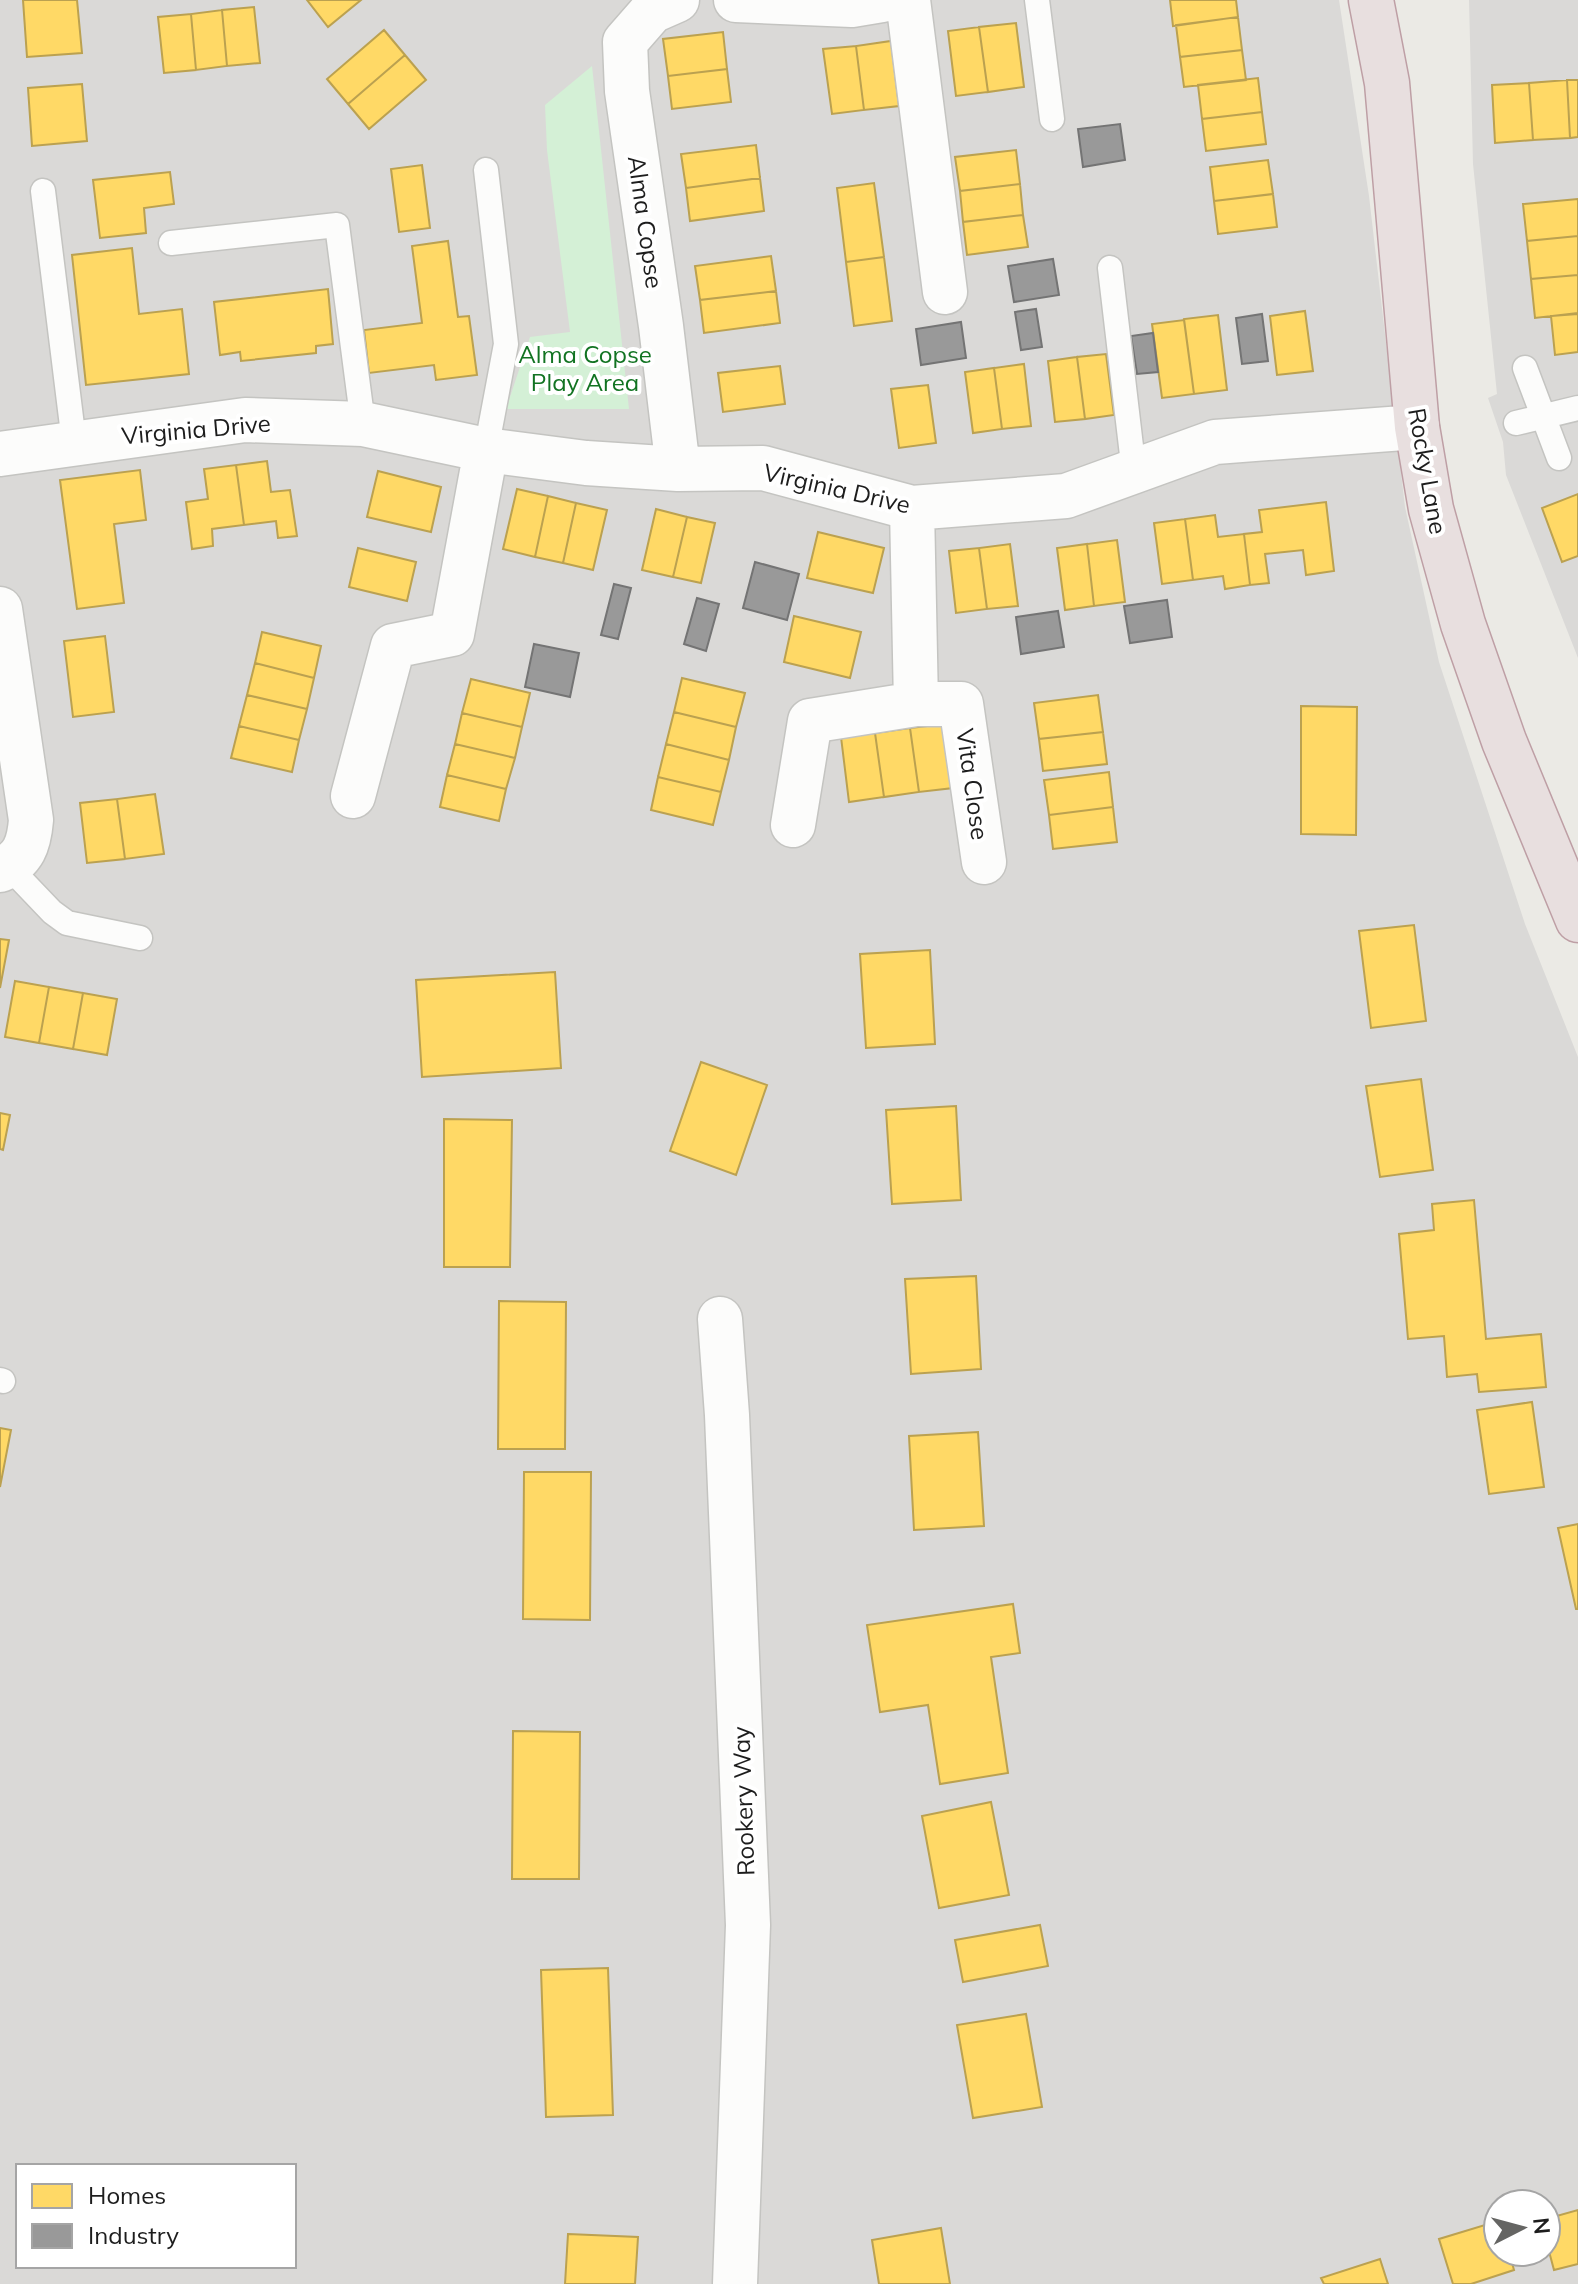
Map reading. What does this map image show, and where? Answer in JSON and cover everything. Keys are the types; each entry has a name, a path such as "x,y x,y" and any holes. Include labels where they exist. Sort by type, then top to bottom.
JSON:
{"highway":[{"name":"Rocky Lane","path":"1371,0 1387,83 1417,427 1431,509 1463,624 1504,741 1578,920"}],"street":[{"name":"Alma Copse","path":"677,0 652,11 625,42 627,91 678,469"},
{"path":"736,0 852,5 882,0"},
{"path":"908,0 945,292"},
{"name":"Virginia Drive","path":"0,454 245,420 363,424 486,450 586,463 678,469 763,468 912,508 1066,496 1215,442 1417,427"},
{"path":"353,796 393,646 452,634 486,450"},
{"path":"912,508 916,704"},
{"path":"0,609 31,820 29,845 4,868"},
{"name":"Vita Close","path":"793,825 810,721 916,704 961,704 984,862"},
{"name":"Rookery Way","path":"720,1319 727,1415 748,1925 735,2284"}],"lane":[{"path":"1037,0 1052,119"},
{"path":"486,170 506,344 486,450"},
{"path":"43,191 74,442"},
{"path":"171,243 337,225 363,424"},
{"path":"1110,268 1134,472"},
{"path":"1525,368 1559,458"},
{"path":"1516,423 1578,408"},
{"path":"4,868 67,923 140,938"}],"shaded area":[{"path":"0,0 1339,0 1369,196 1405,507 1439,662 1525,924 1578,1057 1578,2284 0,2284"},
{"path":"1469,0 1578,0 1578,658 1506,475 1503,442 1488,398 1497,394 1473,164"}],"green space":[{"name":"Alma Copse Play Area","path":"592,66 629,409 506,409 530,337 570,332 547,150 545,105"}],"building: Homes":[{"path":"23,0 77,0 82,53 27,57"},
{"path":"307,0 361,0 328,27"},
{"path":"1170,0 1236,0 1238,17 1173,26"},
{"path":"254,7 260,63 227,66 222,10"},
{"path":"222,10 227,66 196,70 191,14"},
{"path":"191,14 196,70 164,73 158,17"},
{"path":"1238,17 1242,50 1180,57 1176,25"},
{"path":"1016,23 1024,87 988,92 979,27"},
{"path":"979,27 988,92 956,96 948,31"},
{"path":"384,30 405,55 348,104 327,79"},
{"path":"723,32 727,69 668,76 663,39"},
{"path":"891,41 899,106 864,110 856,46"},
{"path":"856,46 864,110 832,114 823,49"},
{"path":"1242,50 1246,80 1184,87 1180,57"},
{"path":"405,55 426,80 369,129 348,104"},
{"path":"727,69 731,102 672,109 668,76"},
{"path":"1258,78 1262,112 1202,119 1198,85"},
{"path":"1567,80 1578,80 1578,137 1570,138"},
{"path":"1567,80 1570,138 1533,140 1529,83"},
{"path":"1529,83 1533,140 1495,143 1492,85"},
{"path":"82,84 87,141 32,146 28,88"},
{"path":"1262,112 1266,144 1206,151 1202,119"},
{"path":"756,145 760,178 686,188 681,154"},
{"path":"1016,150 1020,184 960,191 955,157"},
{"path":"1268,160 1273,194 1214,201 1210,167"},
{"path":"422,165 430,228 399,232 391,169"},
{"path":"170,172 174,204 144,208 146,233 100,238 93,180"},
{"path":"760,178 764,211 690,221 686,188"},
{"path":"874,183 884,257 846,262 837,188"},
{"path":"1020,184 1023,215 963,222 960,191"},
{"path":"1273,194 1277,227 1218,234 1214,201"},
{"path":"1578,199 1578,236 1527,241 1523,204"},
{"path":"1023,215 1028,247 967,255 963,222"},
{"path":"1578,236 1578,275 1531,279 1527,241"},
{"path":"448,241 458,317 469,316 477,375 436,380 434,365 369,373 364,330 422,323 412,246"},
{"path":"132,248 139,314 182,309 189,374 86,385 72,255"},
{"path":"771,256 776,291 700,300 695,266"},
{"path":"884,257 892,321 854,326 846,262"},
{"path":"1578,275 1578,313 1535,318 1531,279"},
{"path":"328,289 333,344 316,346 316,353 241,361 240,352 220,355 214,302"},
{"path":"776,291 780,323 704,333 700,300"},
{"path":"1305,311 1313,371 1277,375 1270,316"},
{"path":"1578,314 1578,352 1555,355 1551,316"},
{"path":"1218,315 1227,390 1194,394 1184,319"},
{"path":"1184,320 1194,394 1162,398 1152,324"},
{"path":"1106,354 1114,415 1085,419 1077,357"},
{"path":"1077,357 1085,419 1055,422 1048,361"},
{"path":"1024,364 1031,426 1002,429 994,368"},
{"path":"780,366 785,404 723,412 718,373"},
{"path":"994,368 1002,429 973,433 965,372"},
{"path":"928,385 936,443 899,448 891,389"},
{"path":"267,461 271,492 290,490 297,536 278,538 276,521 244,525 236,465"},
{"path":"236,465 244,525 212,529 213,546 192,549 186,502 208,499 204,469"},
{"path":"140,470 146,520 114,524 124,603 77,609 60,480"},
{"path":"378,471 441,487 431,532 367,517"},
{"path":"517,489 548,496 535,557 503,549"},
{"path":"1578,494 1578,556 1562,562 1542,508"},
{"path":"548,496 576,503 563,563 535,557"},
{"path":"1326,502 1334,571 1306,575 1303,550 1265,554 1269,583 1250,585 1244,534 1262,532 1259,510"},
{"path":"576,503 607,510 593,570 563,563"},
{"path":"656,509 687,517 673,577 642,570"},
{"path":"1215,515 1218,537 1244,534 1250,585 1225,589 1223,576 1193,580 1185,519"},
{"path":"687,517 715,523 701,583 673,577"},
{"path":"1185,519 1193,580 1162,584 1154,523"},
{"path":"818,532 884,548 873,593 807,578"},
{"path":"1117,540 1125,602 1094,606 1087,544"},
{"path":"1010,544 1018,606 987,609 979,548"},
{"path":"1087,544 1094,606 1065,610 1057,548"},
{"path":"358,548 416,562 407,601 349,587"},
{"path":"979,548 987,609 956,613 949,551"},
{"path":"794,616 861,632 850,678 784,662"},
{"path":"262,632 321,646 314,678 255,663"},
{"path":"105,636 114,712 73,717 64,641"},
{"path":"255,663 314,678 307,709 247,695"},
{"path":"682,678 745,693 736,727 674,712"},
{"path":"471,679 530,693 522,727 462,713"},
{"path":"247,695 307,709 299,740 239,726"},
{"path":"1098,695 1103,732 1039,739 1034,703"},
{"path":"1301,706 1357,707 1356,835 1301,834"},
{"path":"674,712 736,727 729,760 666,744"},
{"path":"462,713 522,727 515,758 455,744"},
{"path":"945,724 953,788 919,792 910,728"},
{"path":"239,726 299,740 292,772 231,758"},
{"path":"910,728 919,792 884,797 875,733"},
{"path":"1103,732 1107,764 1043,771 1039,739"},
{"path":"875,733 884,797 849,802 841,737"},
{"path":"455,744 515,758 506,789 447,775"},
{"path":"666,744 729,760 721,792 658,777"},
{"path":"1109,772 1113,807 1049,815 1044,780"},
{"path":"447,775 506,789 499,821 440,807"},
{"path":"658,777 721,792 713,825 651,810"},
{"path":"155,794 164,854 125,859 117,799"},
{"path":"117,799 125,859 87,863 80,803"},
{"path":"1113,807 1117,842 1053,849 1049,815"},
{"path":"1414,925 1426,1021 1371,1028 1359,931"},
{"path":"0,939 9,940 0,988"},
{"path":"930,950 935,1044 866,1048 860,954"},
{"path":"555,972 561,1068 422,1077 416,980"},
{"path":"15,981 49,987 39,1043 5,1037"},
{"path":"49,987 83,993 73,1049 39,1043"},
{"path":"83,993 117,999 107,1055 73,1049"},
{"path":"701,1062 767,1085 736,1175 670,1151"},
{"path":"1421,1079 1433,1170 1380,1177 1366,1086"},
{"path":"956,1106 961,1200 892,1204 886,1110"},
{"path":"0,1113 10,1115 3,1150 0,1149"},
{"path":"444,1119 512,1120 510,1267 444,1267"},
{"path":"1474,1200 1486,1339 1541,1334 1546,1387 1479,1392 1477,1374 1447,1377 1444,1336 1408,1339 1399,1234 1434,1230 1432,1204"},
{"path":"976,1276 981,1369 911,1374 905,1279"},
{"path":"499,1301 566,1302 565,1449 498,1449"},
{"path":"1532,1402 1544,1487 1489,1494 1477,1410"},
{"path":"0,1428 11,1430 0,1487"},
{"path":"978,1432 984,1526 914,1530 909,1436"},
{"path":"524,1472 591,1472 590,1620 523,1619"},
{"path":"1578,1524 1578,1609 1576,1609 1558,1528"},
{"path":"1013,1604 1020,1653 991,1657 1008,1773 940,1784 928,1705 880,1712 867,1625"},
{"path":"513,1731 580,1732 579,1879 512,1879"},
{"path":"991,1802 1009,1895 939,1908 922,1816"},
{"path":"1040,1925 1048,1966 963,1982 955,1940"},
{"path":"608,1968 613,2115 546,2117 541,1970"},
{"path":"1026,2014 1042,2107 973,2118 957,2025"},
{"path":"1578,2210 1578,2264 1562,2268 1562,2214"},
{"path":"1482,2226 1482,2268 1514,2270 1471,2284 1453,2284 1439,2239"},
{"path":"941,2228 950,2284 879,2284 872,2240"},
{"path":"568,2234 638,2237 635,2284 565,2284"},
{"path":"1380,2259 1388,2284 1324,2284 1321,2278"}],"building: Industry":[{"path":"1120,124 1125,160 1083,167 1078,129"},
{"path":"1053,259 1059,295 1014,302 1008,266"},
{"path":"1036,309 1042,347 1021,350 1015,312"},
{"path":"1262,314 1268,361 1242,364 1236,318"},
{"path":"961,322 966,358 921,365 916,329"},
{"path":"1153,333 1158,372 1137,374 1131,336"},
{"path":"755,562 799,574 787,620 743,608"},
{"path":"614,584 631,588 618,639 601,635"},
{"path":"697,598 719,604 706,651 684,644"},
{"path":"1167,600 1172,637 1130,643 1124,606"},
{"path":"1058,611 1064,647 1021,654 1016,617"},
{"path":"534,644 579,653 570,697 525,687"}]}
